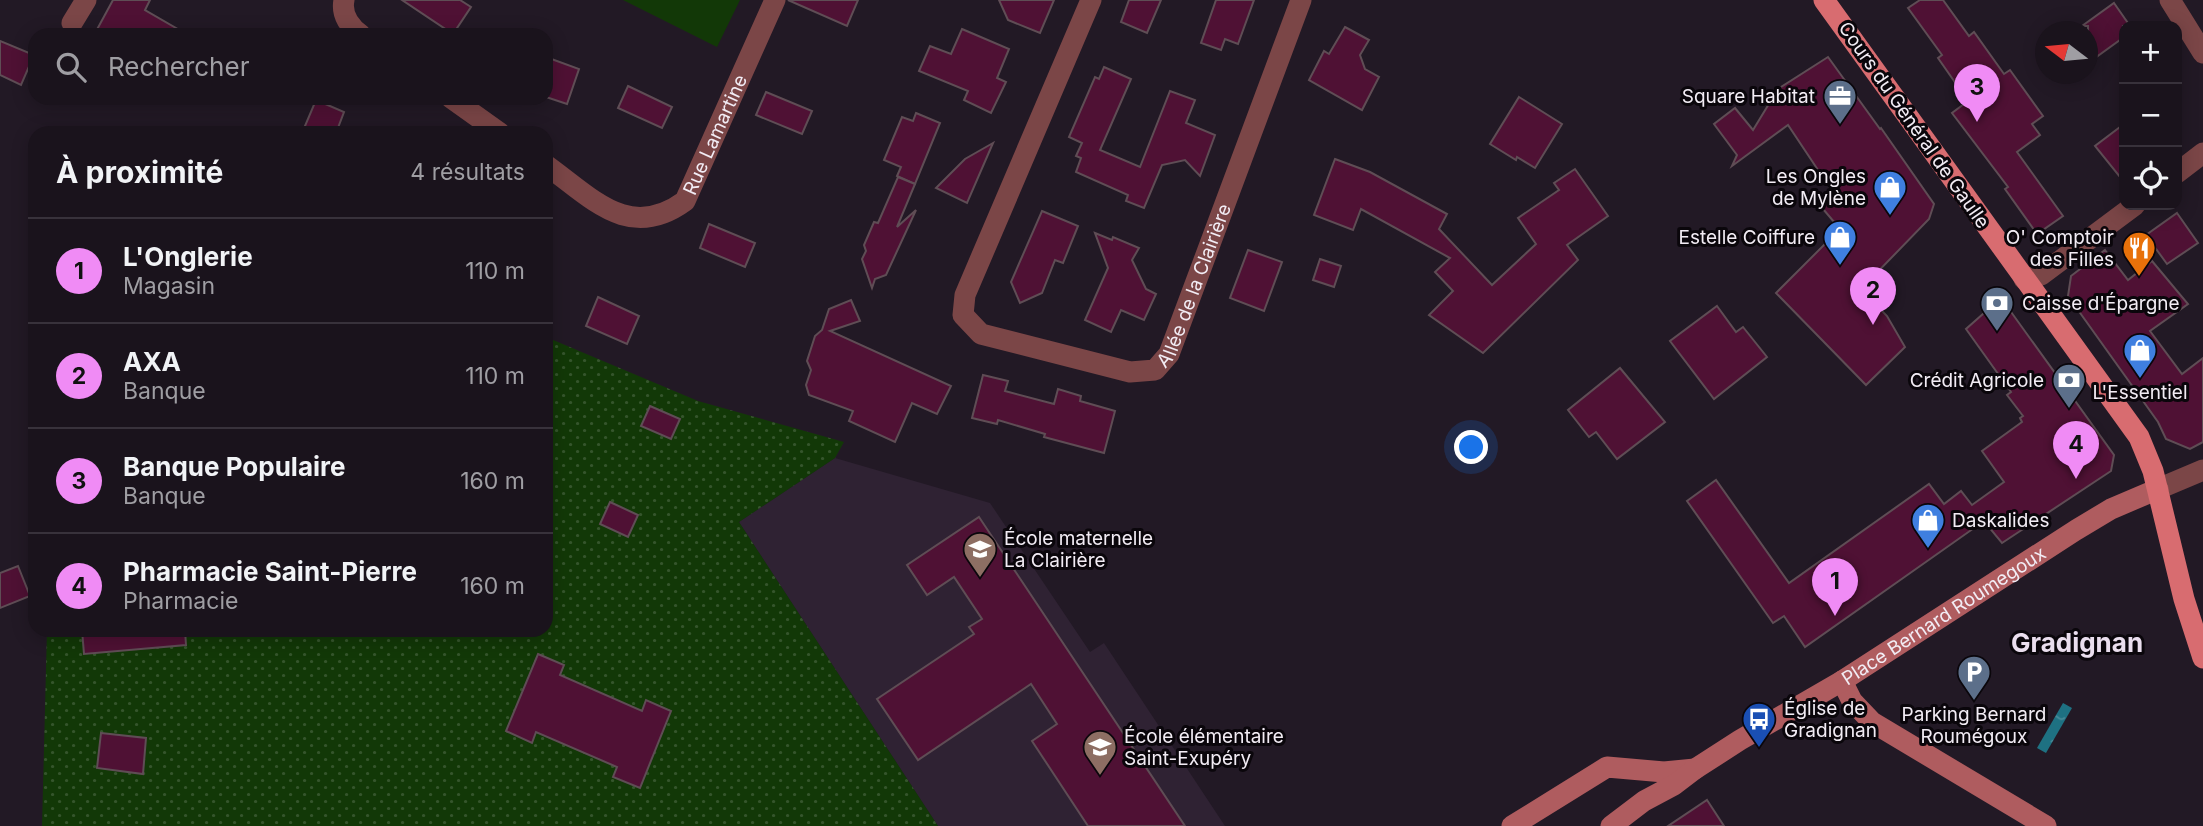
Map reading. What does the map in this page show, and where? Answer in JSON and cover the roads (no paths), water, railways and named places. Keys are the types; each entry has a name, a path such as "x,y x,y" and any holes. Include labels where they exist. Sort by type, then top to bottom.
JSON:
{"main road":[{"name":"Cours du Général de Gaulle","path":"1824,0 2139,437 2158,489 2184,599 2203,658"}],"street":[{"path":"72,23 86,0"},
{"name":"Rue Lamartine","path":"553,170 616,215 638,220 669,213 685,201 775,0"},
{"name":"Allée de la Clairière","path":"1091,0 965,295 963,315 981,334 1130,373 1156,370 1169,354 1301,0"},
{"path":"2170,0 2203,53"},
{"path":"343,5 351,28"},
{"path":"461,105 490,126"},
{"path":"2182,169 2203,153"},
{"path":"2024,279 2041,275 2128,210"},
{"path":"2158,489 2203,470"},
{"name":"Place Bernard Roumegoux","path":"2046,826 1872,722 1852,701 1842,681 2076,530 2111,509 2158,489"},
{"path":"1611,826 1644,801 1674,785 1803,702 1842,681"},
{"path":"1512,826 1607,767 1664,772 1695,769"},
{"path":"1634,769 1642,786 1644,801"}],"water":[{"path":"2063,703 2072,708 2046,753 2037,748"}],"place":[{"name":"Banque Populaire","path":"1977,122"},
{"name":"Square Habitat","path":"1840,126"},
{"name":"Les Ongles de Mylène","path":"1890,217"},
{"name":"Estelle Coiffure","path":"1840,267"},
{"name":"O' Comptoir des Filles","path":"2139,278"},
{"name":"AXA","path":"1873,325"},
{"name":"Caisse d'Épargne","path":"1997,333"},
{"name":"L'Essentiel","path":"2140,380"},
{"name":"Crédit Agricole","path":"2069,410"},
{"name":"Pharmacie Saint-Pierre","path":"2076,479"},
{"name":"Daskalides","path":"1928,550"},
{"name":"École maternelle La Clairière","path":"980,579"},
{"name":"L'Onglerie","path":"1835,616"},
{"name":"Parking Bernard Roumégoux","path":"1974,702"},
{"name":"Église de Gradignan","path":"1759,749"},
{"name":"École élémentaire Saint-Exupéry","path":"1100,777"}],"district":[{"name":"Gradignan","path":"2077,642"}]}
